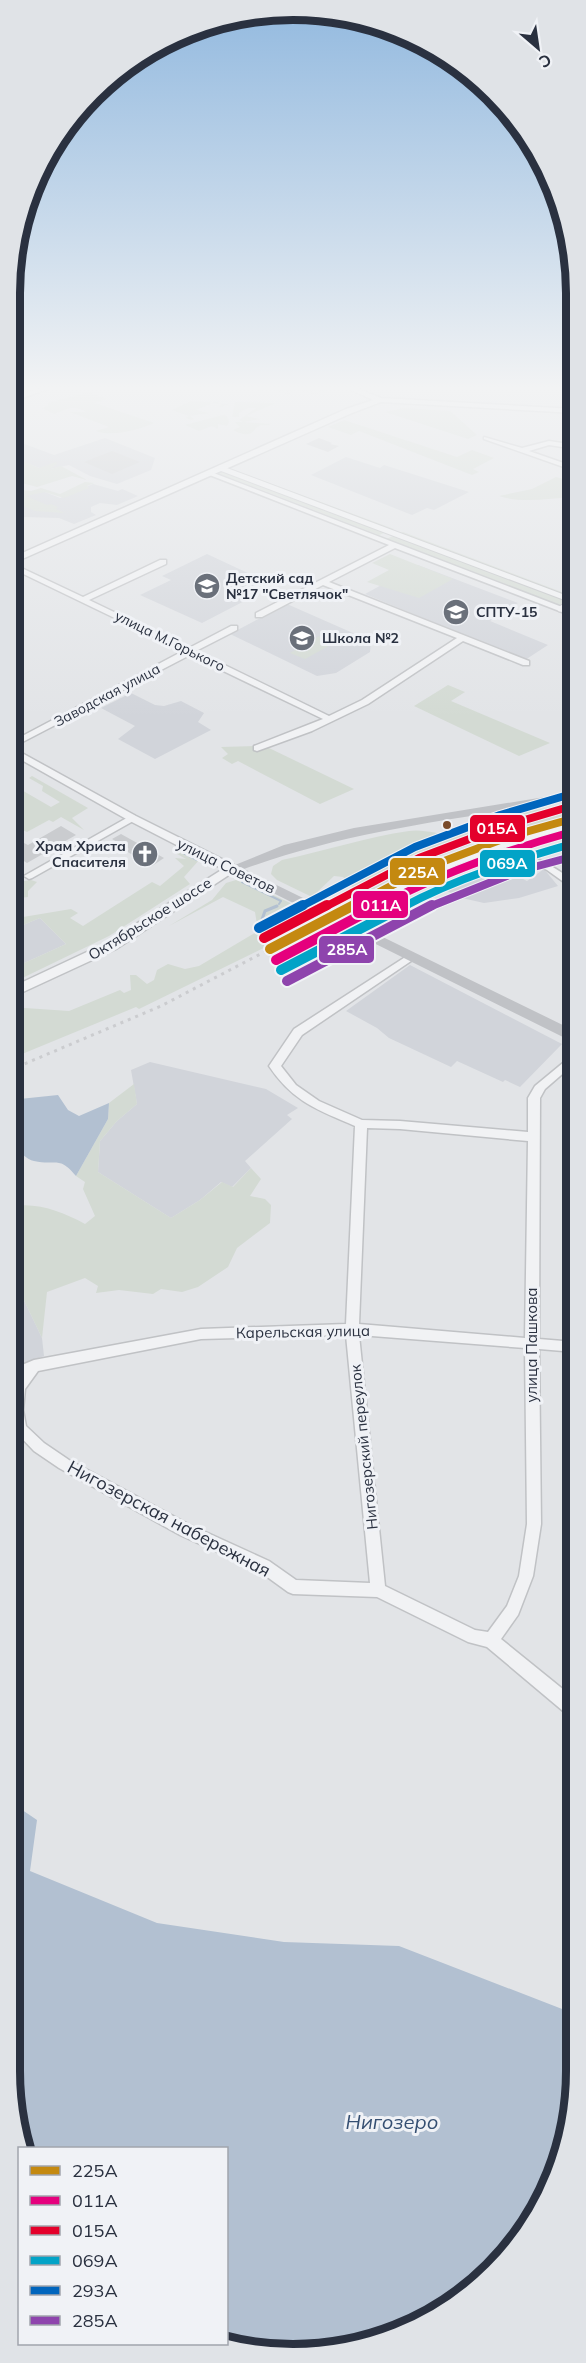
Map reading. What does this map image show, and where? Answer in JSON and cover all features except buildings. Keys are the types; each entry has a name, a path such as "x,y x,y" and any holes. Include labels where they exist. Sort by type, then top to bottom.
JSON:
{"main road":[{"name":"Октябрьское шоссе","path":"232,869 289,848 354,832 566,797"},
{"name":"улица Советов","path":"232,869 566,1034"}],"street":[{"path":"20,559 153,498"},
{"path":"274,498 566,611"},
{"path":"301,498 566,598"},
{"path":"259,615 395,545"},
{"path":"84,599 163,562"},
{"name":"улица М.Горького","path":"20,567 329,718"},
{"path":"322,582 526,663"},
{"path":"560,609 566,606"},
{"name":"Заводская улица","path":"20,740 234,628"},
{"path":"257,748 309,729 365,702 464,637"},
{"name":"улица Советов","path":"20,755 132,818 232,869"},
{"path":"29,876 132,818"},
{"path":"356,931 392,894 446,866 566,827"},
{"path":"554,830 566,836"},
{"path":"491,850 529,858 550,868 566,880"},
{"name":"Октябрьское шоссе","path":"20,989 125,938 232,869"},
{"path":"410,957 298,1032 275,1066 291,1088 315,1104 361,1124 533,1137"},
{"name":"улица Пашкова","path":"491,1640 513,1610 526,1576 534,1524 532,1342 534,1098 541,1086 566,1064"},
{"name":"Нигозерский переулок","path":"361,1124 352,1329 378,1590"},
{"name":"Карельская улица","path":"20,1372 34,1366 201,1334 352,1329 566,1346"},
{"name":"Нигозерская набережная","path":"20,1385 34,1366"},
{"name":"Нигозерская набережная","path":"20,1429 56,1458 185,1530 264,1566 293,1587 378,1590 473,1637 491,1640 566,1703"}],"shaded area":[{"path":"20,498 133,498 117,505 100,503 91,507 91,512 96,515 74,524 59,518 20,516"},
{"path":"20,498 31,498 47,505 51,504 64,513 35,511 20,505"},
{"path":"284,498 311,498 394,529 379,535"},
{"path":"370,498 457,498 434,510 427,508 412,515"},
{"path":"511,498 555,498 527,500"},
{"path":"403,532 566,594 566,608 386,539"},
{"name":"Детский сад №17 \"Светлячок\"","path":"207,554 252,575 256,595 202,623 140,595 171,580 162,576"},
{"path":"390,554 453,579 419,598 367,582 389,570 372,563"},
{"name":"СПТУ-15","path":"418,565 518,603 490,621 548,645 525,660 365,594"},
{"name":"Школа №2","path":"287,604 371,641 370,652 336,673 317,676 230,634"},
{"path":"319,636 334,643 305,659 290,653"},
{"path":"448,685 465,692 451,701 550,743 519,756 414,706"},
{"path":"131,693 155,705 164,706 181,701 204,713 198,722 211,730 155,759 118,739 135,726 101,708"},
{"path":"221,747 269,748 354,789 320,804 238,761 232,764 222,758 228,754"},
{"path":"32,776 88,808 72,818 84,830 61,817 53,822 49,820 27,832 20,829 20,801 24,798 20,796 20,789 51,807 60,802 42,791 43,786 29,778"},
{"path":"566,805 566,816 507,832 463,847 399,875 351,903 346,897 354,889 343,877 334,876 312,897 277,880 271,874 273,866 282,860 361,840 415,830 455,834 478,820"},
{"path":"177,847 200,859 184,877 190,884 109,936 20,979 20,965 66,944 40,918 20,926 20,918 71,909 78,913 70,918 83,926 152,882 160,886 184,866 175,858 186,859 172,851"},
{"path":"496,863 519,874 517,876 527,881 544,869 558,886 519,898 484,903 462,898 445,890"},
{"path":"31,880 37,882 28,891 28,897 20,898 20,882"},
{"path":"236,880 245,881 323,919 139,1009 136,1007 20,1055 20,1008 69,1011 120,990 124,993 131,990 130,975 136,975 147,984 154,980 157,970 168,964 185,969 199,966 258,931 255,912 223,897 169,926 212,900 226,883"},
{"path":"40,918 66,944 20,965 20,926"},
{"path":"410,965 562,1044 520,1087 505,1080 503,1082 457,1061 451,1067 389,1038 377,1028 346,1011"},
{"path":"150,1062 266,1089 298,1108 287,1115 292,1119 245,1161 251,1168 232,1187 221,1182 200,1200 171,1218 98,1172 100,1141 117,1121 137,1104 131,1070"},
{"path":"134,1084 137,1104 117,1121 100,1141 98,1172 171,1218 200,1200 222,1182 233,1187 251,1168 261,1179 250,1196 265,1199 271,1205 270,1223 237,1248 228,1267 198,1287 182,1292 161,1289 153,1294 119,1290 96,1293 98,1286 85,1278 47,1292 42,1338 20,1292 20,1206 29,1205 49,1209 85,1224 95,1216 83,1189 85,1182 76,1176 108,1119 109,1103"},
{"path":"20,1292 42,1338 44,1356 20,1365"}],"water":[{"path":"58,1095 68,1110 79,1116 109,1103 108,1119 76,1176 61,1163 31,1160 20,1153 20,1099"},
{"name":"Нигозеро","path":"20,1808 37,1820 30,1871 157,1923 284,1942 399,1946 566,2011 564,2106 557,2141 546,2175 530,2207 499,2250 473,2276 430,2307 381,2329 329,2341 275,2343 228,2335 228,2147 31,2147 20,2088"}],"waterway":[{"path":"176,849 197,860"},
{"path":"242,882 281,901 279,904"},
{"path":"259,928 265,911 277,906"}],"railway":[{"path":"20,1066 161,1006 270,949"}],"transit line":[{"name":"293А","path":"259,928 415,847 500,815 566,796"},
{"name":"015А","path":"264,938 419,858 504,826 566,808"},
{"name":"225А","path":"270,949 423,869 508,837 566,821"},
{"name":"011А","path":"276,960 428,880 512,848 566,833"},
{"name":"069А","path":"281,970 433,891 516,860 566,846"},
{"name":"285А","path":"287,981 438,902 519,871 566,858"}],"place":[{"name":"Детский сад №17 \"Светлячок\"","path":"207,586"},
{"name":"СПТУ-15","path":"456,612"},
{"name":"Школа №2","path":"302,638"},
{"name":"Храм Христа Спасителя","path":"145,854"}]}
